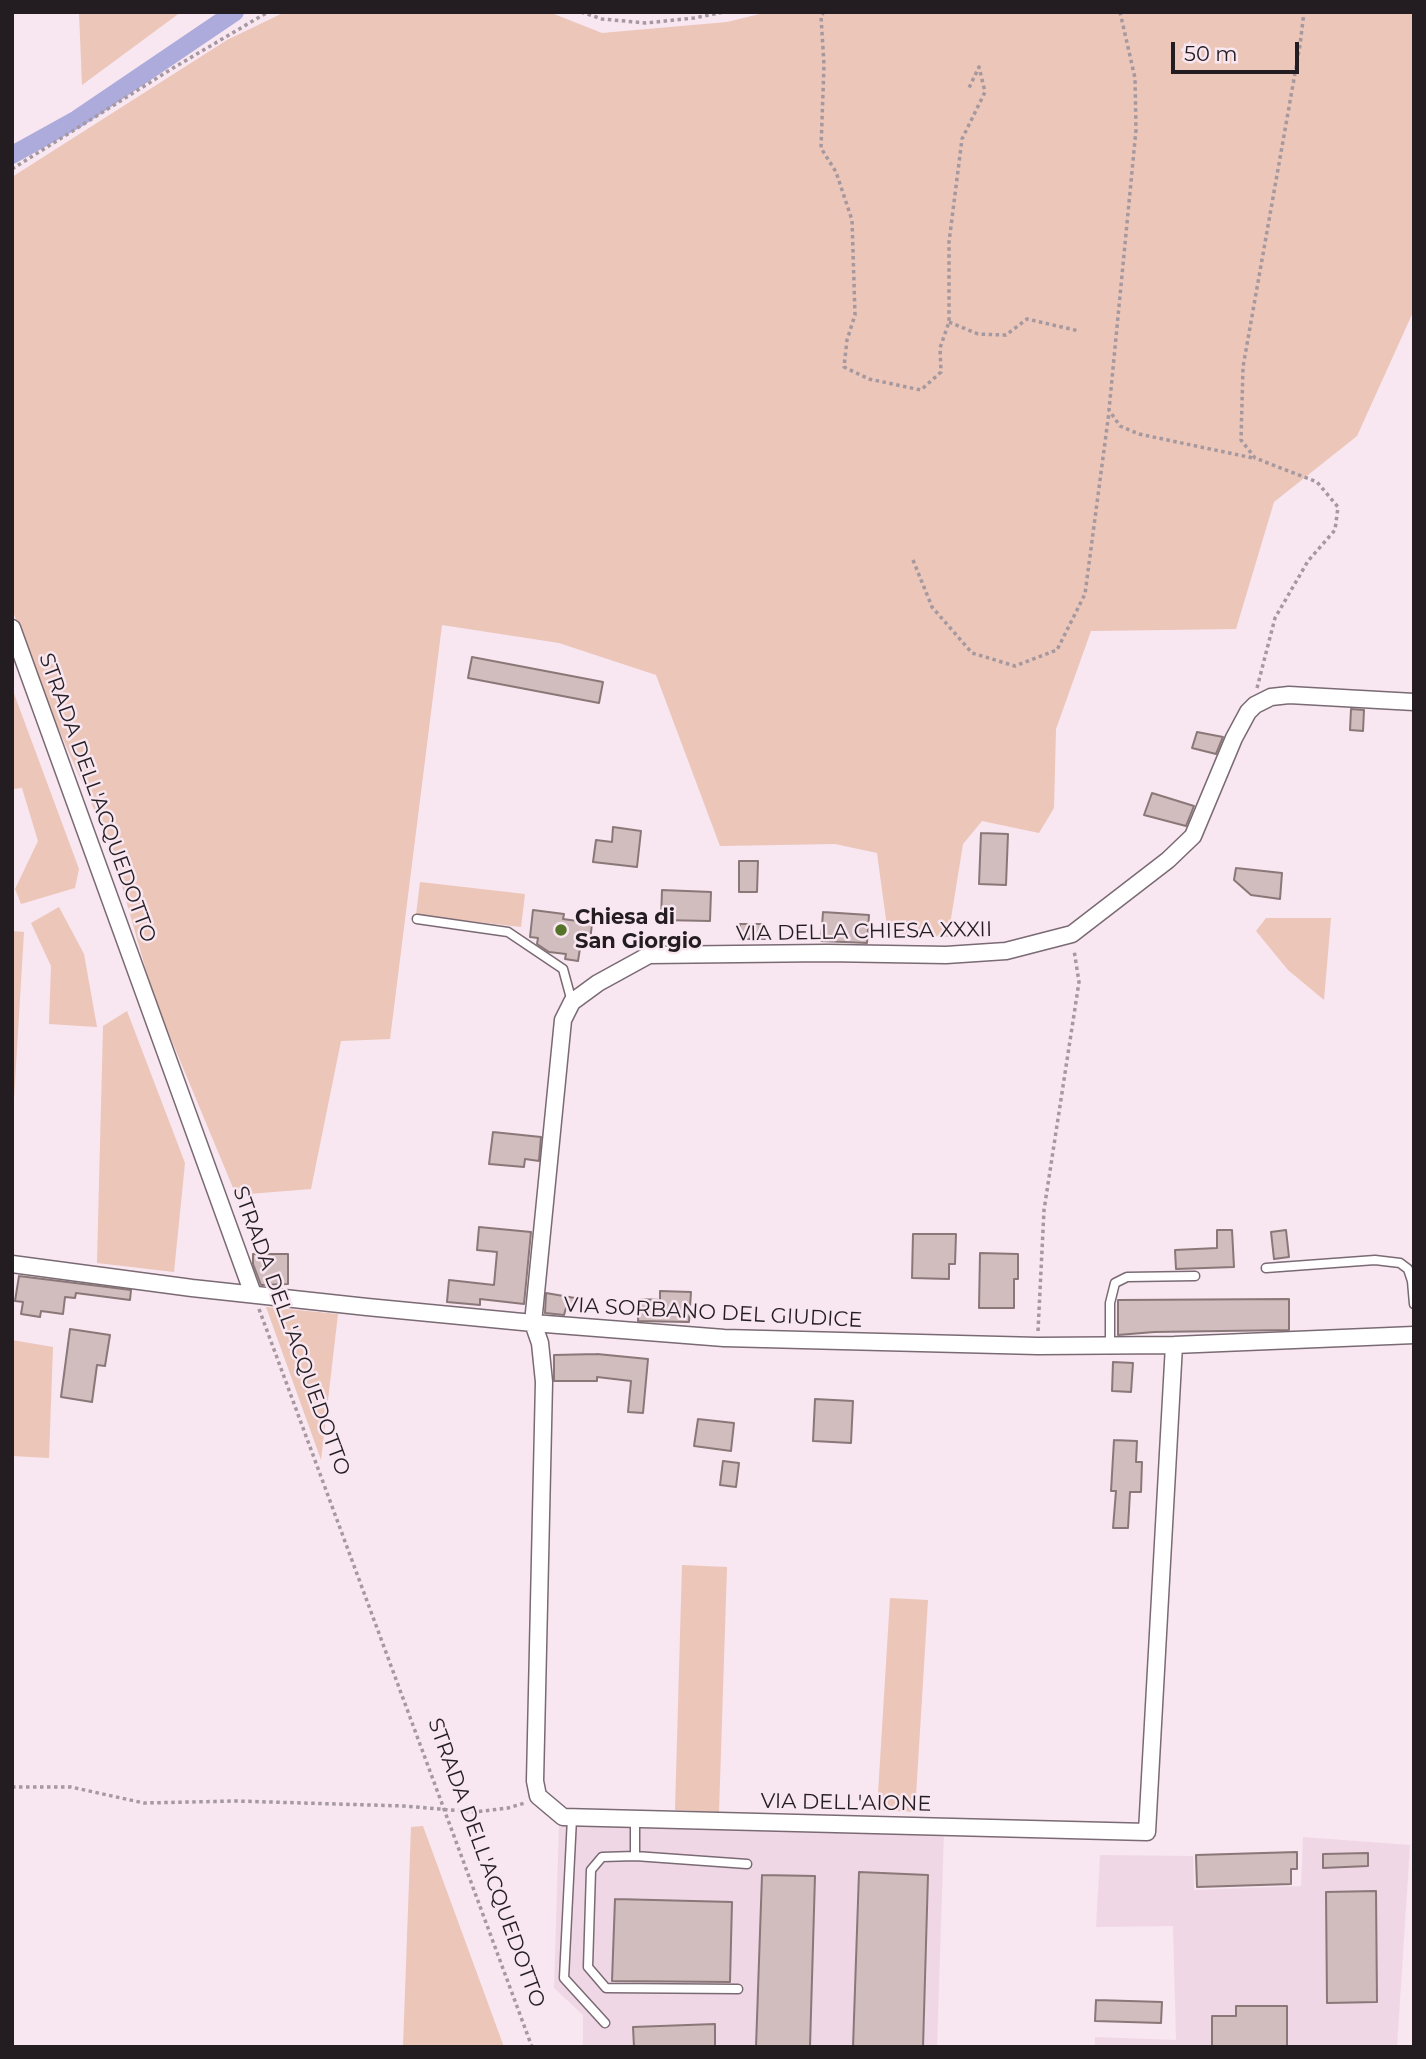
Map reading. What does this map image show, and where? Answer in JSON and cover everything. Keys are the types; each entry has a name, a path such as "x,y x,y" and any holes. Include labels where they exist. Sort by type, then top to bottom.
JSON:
{"street":[{"name":"STRADA DELL'ACQUEDOTTO","path":"12,628 253,1294"},
{"path":"1255,705 1271,697 1289,695 1414,702"},
{"name":"VIA DELLA CHIESA XXXII","path":"572,1002 598,983 649,955 946,955 1006,951 1072,934 1168,860 1193,835 1234,738 1248,712 1255,705"},
{"path":"572,1002 563,1020 533,1323 540,1343 544,1382 535,1781 538,1796 563,1817 572,1818"},
{"name":"VIA SORBANO DEL GIUDICE","path":"12,1264 253,1294 533,1323 724,1338 1110,1346 1414,1335"},
{"name":"VIA DELL'AIONE","path":"572,1818 1147,1832 1174,1345"}],"lane":[{"path":"417,919 508,932 564,969 572,1002"},
{"path":"1266,1268 1375,1260 1400,1263 1408,1269 1414,1304"},
{"path":"1110,1346 1110,1303 1115,1283 1127,1277 1195,1276"},
{"path":"572,1818 564,1978 605,2023"},
{"path":"635,1819 635,1856"},
{"path":"738,1989 606,1988 588,1967 591,1870 602,1857 635,1856 747,1864"}],"path":[{"path":"12,169 268,12"},
{"path":"581,12 602,19 646,23 724,12"},
{"path":"824,12 821,16 824,65 821,148 836,172 852,220 855,315 847,340 844,367 869,379 921,390 941,372 940,348 949,322 949,242 962,139 985,92 979,67 968,90"},
{"path":"914,560 932,607 972,653 1015,666 1057,650 1085,594 1109,410 1136,130 1135,78 1121,12"},
{"path":"1255,458 1241,440 1243,367 1304,12"},
{"path":"949,322 978,334 1006,335 1027,319 1079,331"},
{"path":"1109,410 1120,426 1139,434 1255,458 1317,482 1338,508 1335,530 1308,561 1275,618 1258,681 1255,705"},
{"path":"1038,1346 1044,1210 1079,982 1072,934"},
{"name":"STRADA DELL'ACQUEDOTTO","path":"253,1294 532,2047"},
{"path":"12,1787 71,1787 144,1803 236,1801 404,1806 475,1812 508,1808 538,1796"}],"shaded area":[{"path":"79,12 181,12 82,85"},
{"path":"285,12 549,12 602,33 727,22 768,12 1414,12 1414,310 1357,436 1274,502 1236,629 1091,631 1056,729 1054,808 1039,833 982,821 963,844 948,937 888,934 877,853 835,844 720,846 656,675 559,643 442,625 390,1039 341,1041 311,1189 236,1195 154,998 111,848 48,705 12,609 12,177 227,40"},
{"path":"12,688 79,869 75,888 21,904 15,889 38,841 22,788 12,789"},
{"path":"420,882 525,894 521,927 416,915"},
{"path":"59,907 84,954 97,1027 49,1024 51,966 31,923"},
{"path":"1266,918 1331,918 1324,1000 1288,970 1256,931"},
{"path":"12,931 24,932 12,1132"},
{"path":"127,1011 185,1163 174,1272 97,1263 103,1026"},
{"path":"266,1307 338,1314 321,1460"},
{"path":"12,1340 53,1347 49,1458 12,1456"},
{"path":"682,1565 727,1567 719,1812 675,1810"},
{"path":"890,1598 928,1600 915,1812 877,1810"},
{"path":"559,1824 944,1831 937,2047 583,2047 583,2015 554,1988"},
{"path":"423,1826 504,2047 403,2047 411,1827"},
{"path":"1303,1837 1410,1845 1397,2047 1095,2047 1095,2037 1176,2040 1173,1926 1096,1927 1100,1855 1193,1856 1194,1890 1301,1886"}],"building":[{"path":"472,657 603,682 599,703 468,678"},
{"path":"1351,709 1364,710 1363,731 1350,730"},
{"path":"1197,732 1223,737 1216,754 1192,748"},
{"path":"1152,793 1194,806 1186,826 1144,815"},
{"path":"613,827 641,831 637,867 593,862 596,840 612,842"},
{"path":"981,833 1008,834 1006,885 979,884"},
{"path":"739,861 758,861 757,892 739,892"},
{"path":"1236,868 1282,873 1280,899 1251,895 1234,880"},
{"path":"662,890 711,892 710,921 661,920"},
{"name":"Chiesa di San Giorgio","path":"533,910 564,914 563,919 592,923 590,942 581,942 578,961 565,959 566,954 549,952 537,944 538,938 530,937"},
{"path":"823,912 869,915 867,943 821,941"},
{"path":"740,924 765,924 765,939 740,939"},
{"path":"493,1132 541,1137 539,1161 525,1159 524,1167 489,1164"},
{"path":"479,1227 531,1232 524,1304 480,1299 480,1305 447,1302 449,1280 494,1285 497,1252 477,1250"},
{"path":"1217,1230 1232,1230 1234,1267 1176,1269 1175,1250 1217,1248"},
{"path":"1286,1230 1289,1257 1274,1259 1271,1232"},
{"path":"913,1234 956,1234 955,1264 949,1264 949,1279 912,1278"},
{"path":"980,1253 1018,1254 1018,1279 1014,1279 1014,1308 979,1308"},
{"path":"253,1254 288,1254 288,1284 261,1285 253,1264"},
{"path":"19,1276 131,1290 130,1300 76,1293 75,1298 65,1297 63,1314 41,1311 40,1317 21,1314 23,1302 15,1301"},
{"path":"660,1291 691,1292 689,1322 638,1321 639,1299 660,1300"},
{"path":"546,1293 575,1298 574,1309 566,1308 564,1315 545,1313"},
{"path":"1289,1299 1289,1330 1118,1335 1118,1300"},
{"path":"70,1329 110,1335 105,1366 97,1365 92,1402 61,1397"},
{"path":"597,1354 648,1359 643,1413 628,1412 631,1381 597,1377 597,1381 554,1381 554,1355"},
{"path":"1113,1362 1133,1363 1131,1392 1112,1391"},
{"path":"815,1399 853,1401 851,1443 813,1441"},
{"path":"698,1419 734,1423 731,1451 694,1446"},
{"path":"1114,1440 1137,1441 1136,1462 1142,1462 1141,1492 1130,1492 1128,1528 1113,1528 1116,1491 1111,1491"},
{"path":"723,1461 739,1463 736,1487 720,1485"},
{"path":"1297,1852 1297,1869 1291,1869 1291,1884 1197,1887 1196,1855"},
{"path":"1368,1853 1368,1866 1323,1868 1323,1854"},
{"path":"859,1872 928,1875 923,2047 853,2047"},
{"path":"762,1875 815,1876 810,2047 756,2047"},
{"path":"1376,1891 1377,2002 1327,2003 1326,1892"},
{"path":"615,1899 732,1902 730,1982 612,1981"},
{"path":"1096,2000 1162,2002 1161,2023 1095,2021"},
{"path":"1236,2006 1287,2006 1287,2047 1212,2047 1212,2016 1236,2016"},
{"path":"715,2024 715,2047 634,2047 633,2027"}],"waterway":[{"path":"12,155 77,119 235,12"}],"place":[{"name":"Chiesa di San Giorgio","path":"561,930"}]}
